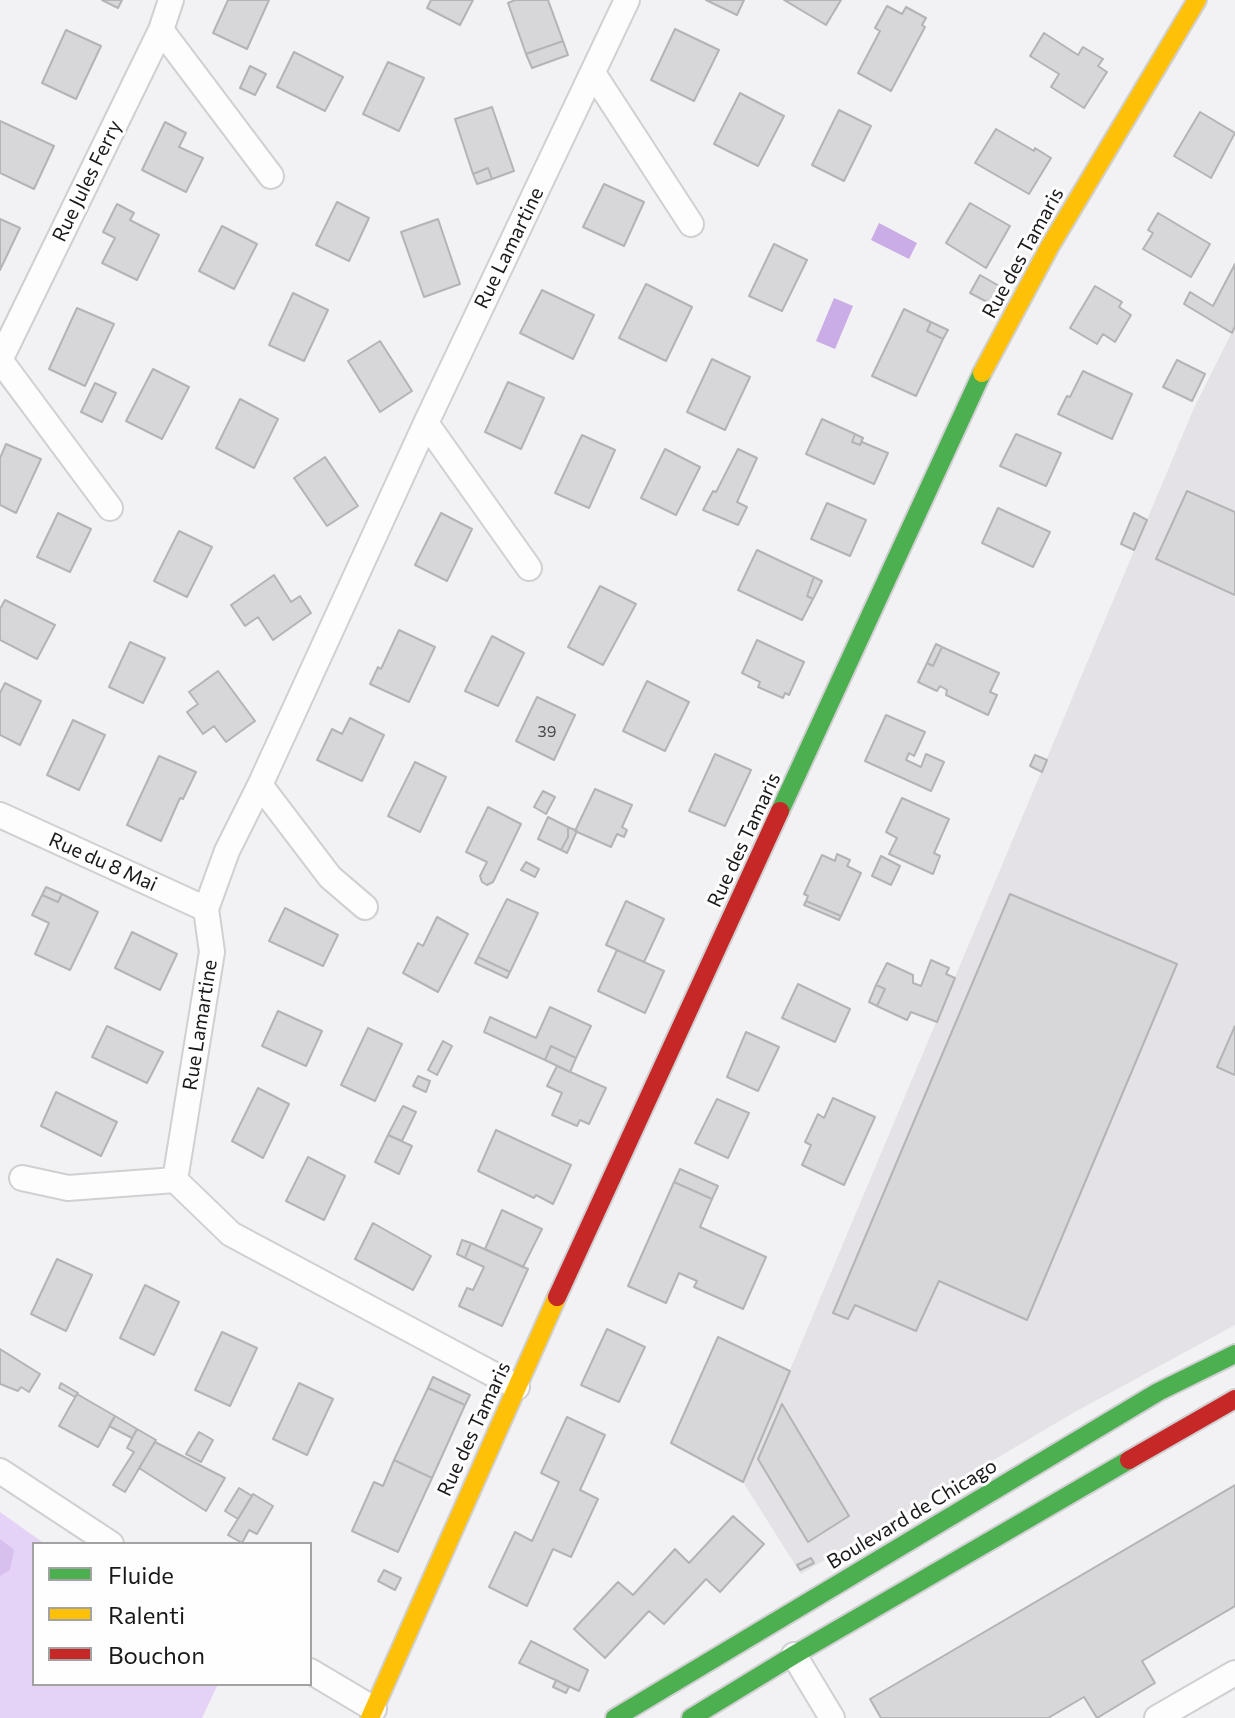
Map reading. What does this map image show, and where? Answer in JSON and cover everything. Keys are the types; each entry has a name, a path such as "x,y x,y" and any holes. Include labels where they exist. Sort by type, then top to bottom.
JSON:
{"street":[{"name":"Rue Jules Ferry","path":"0,360 161,30 171,0"},
{"name":"Rue Lamartine","path":"175,1180 212,952 206,909 227,851 627,0"},
{"name":"Rue des Tamaris","path":"372,1714 517,1387 984,368 1050,246 1197,0"},
{"path":"161,30 271,176"},
{"path":"593,73 691,224"},
{"path":"0,360 110,508"},
{"path":"426,423 529,568"},
{"path":"260,785 330,877 365,907"},
{"name":"Rue du 8 Mai","path":"0,815 206,909"},
{"path":"22,1178 68,1188 175,1180 231,1234 517,1387"},
{"name":"Boulevard de Chicago","path":"615,1718 1158,1392 1235,1354"},
{"path":"691,1718 1235,1399"},
{"path":"0,1471 108,1542"},
{"path":"794,1655 832,1718"},
{"path":"312,1672 372,1714"},
{"path":"1157,1718 1235,1673"}],"shaded area":[{"path":"879,223 917,243 909,259 871,240"},
{"path":"834,298 853,306 835,349 816,341"},
{"path":"1235,326 1235,1325 1073,1413 801,1574 743,1482 1194,408"},
{"path":"0,1512 42,1542 32,1542 32,1686 217,1686 202,1718 0,1718"},
{"path":"0,1539 14,1550 10,1570 0,1576"}],"building":[{"path":"102,0 122,0 118,8"},
{"path":"228,0 269,0 247,49 213,33"},
{"path":"431,0 473,0 460,25 427,8"},
{"path":"515,0 548,0 563,41 526,54 508,3"},
{"path":"706,0 744,0 737,15"},
{"path":"784,0 841,0 826,25"},
{"path":"887,6 902,14 906,7 926,18 922,25 925,27 891,91 858,73 880,31 875,28"},
{"path":"675,29 719,50 694,101 651,80"},
{"path":"66,30 101,46 76,99 42,83"},
{"path":"1044,33 1078,55 1083,47 1103,59 1098,66 1107,72 1084,108 1051,87 1059,74 1030,56"},
{"path":"563,41 568,55 532,68 526,54"},
{"path":"294,52 343,77 325,111 277,87"},
{"path":"388,62 424,78 399,131 363,114"},
{"path":"250,66 266,74 255,95 240,88"},
{"path":"740,93 784,116 758,166 714,144"},
{"path":"492,107 514,171 492,179 488,168 473,174 455,119"},
{"path":"839,110 871,126 844,181 812,165"},
{"path":"1200,112 1235,133 1211,178 1174,156"},
{"path":"0,121 54,146 34,189 0,173"},
{"path":"165,122 186,133 179,147 203,158 186,192 142,170"},
{"path":"996,129 1051,158 1029,194 975,163"},
{"path":"488,168 492,179 477,184 473,174"},
{"path":"604,184 644,202 624,246 583,227"},
{"path":"337,202 369,218 349,261 316,245"},
{"path":"970,203 1010,226 986,268 946,243"},
{"path":"117,204 134,213 130,220 159,235 137,280 102,263 115,238 103,232"},
{"path":"1158,213 1210,244 1191,277 1143,249 1153,233 1148,230"},
{"path":"0,219 20,228 0,270"},
{"path":"438,219 460,284 424,297 401,232"},
{"path":"222,226 257,244 234,289 199,271"},
{"path":"774,244 807,260 782,311 749,296"},
{"path":"1235,264 1235,326 1232,333 1184,304 1190,292 1213,306"},
{"path":"980,275 1001,287 991,304 970,293"},
{"path":"646,284 692,307 666,361 619,338"},
{"path":"1095,286 1122,302 1119,307 1131,315 1115,342 1103,334 1097,344 1070,328"},
{"path":"542,290 594,315 573,359 520,333"},
{"path":"293,293 328,310 304,361 269,345"},
{"path":"77,308 114,324 85,386 49,369"},
{"path":"904,309 931,322 927,331 943,339 916,396 872,376"},
{"path":"931,322 948,330 943,339 927,331"},
{"path":"380,341 412,391 380,412 348,361"},
{"path":"712,359 750,377 725,430 687,412"},
{"path":"1177,360 1205,374 1192,401 1163,387"},
{"path":"153,369 189,387 162,439 126,421"},
{"path":"1083,371 1132,394 1112,439 1058,414"},
{"path":"508,382 544,398 521,449 485,432"},
{"path":"95,383 116,393 102,422 81,412"},
{"path":"240,399 278,419 254,468 216,448"},
{"path":"822,419 855,434 852,442 860,445 862,442 888,453 874,484 806,454"},
{"path":"855,434 863,438 860,445 852,442"},
{"path":"1016,434 1061,453 1046,486 1000,466"},
{"path":"582,435 615,450 589,508 555,493"},
{"path":"6,444 41,459 16,513 0,505 0,458"},
{"path":"665,449 700,467 676,515 641,498"},
{"path":"738,449 757,458 737,502 747,507 738,525 703,510"},
{"path":"325,457 358,506 327,526 294,478"},
{"path":"1187,491 1235,512 1235,595 1156,559"},
{"path":"827,503 866,520 850,556 811,539"},
{"path":"998,508 1050,532 1033,567 982,543"},
{"path":"58,513 91,529 70,572 37,557"},
{"path":"441,513 472,529 447,581 415,565"},
{"path":"1134,513 1147,520 1134,550 1121,544"},
{"path":"179,531 212,547 187,597 154,581"},
{"path":"757,550 814,577 807,596 813,599 802,620 738,590"},
{"path":"274,575 291,602 300,596 311,613 273,640 258,617 245,626 231,605"},
{"path":"814,577 822,581 813,599 807,596"},
{"path":"600,586 636,604 603,665 568,647"},
{"path":"5,600 55,625 37,659 0,640 0,609"},
{"path":"399,630 435,647 409,702 370,684 378,667 381,669"},
{"path":"492,636 524,653 498,706 465,691"},
{"path":"757,640 804,662 789,695 785,693 783,698 758,687 760,682 742,673"},
{"path":"130,642 165,658 143,703 109,687"},
{"path":"936,644 942,647 933,666 927,663"},
{"path":"942,647 999,673 990,692 997,695 988,715 946,695 947,690 940,686 937,691 918,682 927,663 933,666"},
{"path":"218,671 255,721 226,742 214,726 203,734 187,712 198,704 189,692"},
{"path":"647,681 689,702 665,751 623,731"},
{"path":"5,683 41,701 20,745 0,735 0,693"},
{"path":"537,697 575,715 554,760 516,741"},
{"path":"886,715 925,732 914,756 909,753 906,760 921,767 926,754 944,762 931,791 865,761"},
{"path":"350,718 384,735 362,781 317,760 332,729 342,734"},
{"path":"73,720 105,735 79,790 47,775"},
{"path":"715,754 751,770 725,826 689,811"},
{"path":"1035,755 1047,760 1042,772 1030,766"},
{"path":"159,756 196,772 183,799 180,798 161,841 127,825"},
{"path":"415,762 446,777 420,832 388,816"},
{"path":"595,789 632,805 622,827 627,830 624,837 617,834 611,847 575,831"},
{"path":"543,791 555,797 546,814 534,807"},
{"path":"902,798 949,819 934,853 940,856 933,874 889,854 897,838 886,832"},
{"path":"488,807 521,824 493,882 487,885 480,876 487,862 466,852"},
{"path":"548,817 568,827 568,837 561,850 538,839"},
{"path":"568,827 577,831 567,853 561,850 568,837"},
{"path":"837,854 850,860 847,866 861,873 841,916 806,901 808,896 804,894 822,855 835,861"},
{"path":"881,856 900,866 891,885 872,876"},
{"path":"526,862 539,869 535,877 521,870"},
{"path":"46,887 62,894 58,902 42,895"},
{"path":"62,894 98,912 70,970 35,954 49,923 32,915 42,895 58,902"},
{"path":"1010,894 1177,964 1027,1320 939,1281 916,1331 855,1305 848,1319 833,1313"},
{"path":"507,899 538,913 510,972 478,957"},
{"path":"626,901 664,919 644,962 606,945"},
{"path":"806,901 841,916 839,920 804,905"},
{"path":"285,908 338,935 323,966 269,941"},
{"path":"437,917 468,934 438,992 403,973 418,943 423,946"},
{"path":"132,932 177,954 160,990 115,968"},
{"path":"617,950 664,971 645,1013 598,991"},
{"path":"478,957 510,972 507,978 475,963"},
{"path":"931,960 949,968 946,974 955,978 937,1022 911,1012 907,1020 877,1006 885,989 876,985 887,963 913,975 913,983 921,986"},
{"path":"798,984 850,1009 835,1042 782,1018"},
{"path":"876,985 885,989 877,1006 869,1002"},
{"path":"550,1007 591,1026 576,1058 551,1046 545,1060 484,1032 490,1017 536,1038"},
{"path":"278,1011 322,1031 306,1066 262,1046"},
{"path":"107,1026 163,1052 147,1083 92,1057"},
{"path":"1235,1026 1235,1075 1217,1067"},
{"path":"368,1028 402,1044 375,1101 341,1085"},
{"path":"746,1032 779,1047 758,1091 727,1077"},
{"path":"443,1041 452,1046 437,1075 428,1070"},
{"path":"551,1046 576,1058 570,1072 545,1060"},
{"path":"557,1066 606,1088 589,1124 580,1120 577,1126 552,1115 562,1093 547,1086"},
{"path":"418,1076 430,1081 426,1092 413,1086"},
{"path":"258,1088 289,1104 263,1158 232,1141"},
{"path":"56,1092 117,1122 101,1156 41,1126"},
{"path":"833,1098 875,1117 844,1185 802,1165 811,1145 805,1142 818,1114 824,1118"},
{"path":"717,1099 749,1113 728,1158 695,1143"},
{"path":"403,1106 416,1112 402,1141 388,1135"},
{"path":"496,1130 571,1165 553,1204 478,1171"},
{"path":"388,1135 412,1146 399,1174 375,1162"},
{"path":"308,1157 345,1176 324,1220 286,1201"},
{"path":"680,1169 718,1186 712,1199 674,1182"},
{"path":"674,1182 712,1199 700,1227 766,1257 743,1309 694,1287 697,1281 679,1273 666,1303 628,1286"},
{"path":"502,1210 542,1229 523,1267 485,1249"},
{"path":"373,1223 431,1256 413,1290 355,1259"},
{"path":"462,1240 471,1243 465,1258 457,1254"},
{"path":"471,1243 528,1269 502,1326 459,1306 467,1288 473,1290 484,1267 465,1258"},
{"path":"57,1259 92,1275 66,1331 31,1314"},
{"path":"145,1285 179,1302 154,1355 120,1338"},
{"path":"607,1329 645,1347 619,1402 581,1385"},
{"path":"222,1332 257,1348 230,1406 195,1390"},
{"path":"718,1337 790,1371 743,1482 671,1443"},
{"path":"0,1349 40,1374 29,1392 21,1387 18,1391 0,1384"},
{"path":"433,1377 470,1395 465,1405 428,1388"},
{"path":"61,1383 78,1393 75,1397 59,1388"},
{"path":"299,1383 333,1399 307,1455 273,1439"},
{"path":"428,1388 465,1405 432,1478 394,1460"},
{"path":"77,1394 115,1416 98,1447 59,1426"},
{"path":"782,1404 849,1516 808,1542 758,1459"},
{"path":"115,1416 137,1429 132,1438 109,1426"},
{"path":"567,1417 605,1435 580,1490 598,1499 571,1557 553,1549 527,1606 489,1587 515,1532 532,1541 559,1482 541,1473"},
{"path":"137,1429 156,1440 125,1492 113,1485 134,1452 127,1448"},
{"path":"199,1432 213,1440 201,1462 186,1454"},
{"path":"155,1442 225,1478 206,1511 139,1468"},
{"path":"394,1460 432,1478 398,1552 352,1531 374,1482 383,1486"},
{"path":"1235,1485 1235,1606 1142,1661 1155,1683 1097,1718 1084,1697 1048,1718 881,1718 870,1699"},
{"path":"239,1488 252,1496 238,1519 225,1511"},
{"path":"253,1494 273,1506 257,1534 249,1530 243,1542 228,1535"},
{"path":"733,1516 764,1544 720,1592 706,1579 664,1624 649,1611 605,1658 574,1629 618,1582 633,1595 675,1549 689,1563"},
{"path":"811,1558 814,1563 800,1570 797,1565"},
{"path":"384,1570 401,1578 395,1590 378,1581"},
{"path":"531,1641 588,1670 579,1691 519,1663"},
{"path":"556,1680 569,1687 566,1693 553,1687"}],"traffic: fast":[{"path":"780,811 982,373"},
{"path":"615,1718 1158,1392 1235,1354"},
{"path":"691,1718 1129,1460"}],"traffic: slow":[{"path":"982,373 1050,246 1197,0"},
{"path":"370,1718 557,1297"}],"traffic: jam":[{"path":"557,1297 780,811"},
{"path":"1129,1460 1235,1399"}]}
